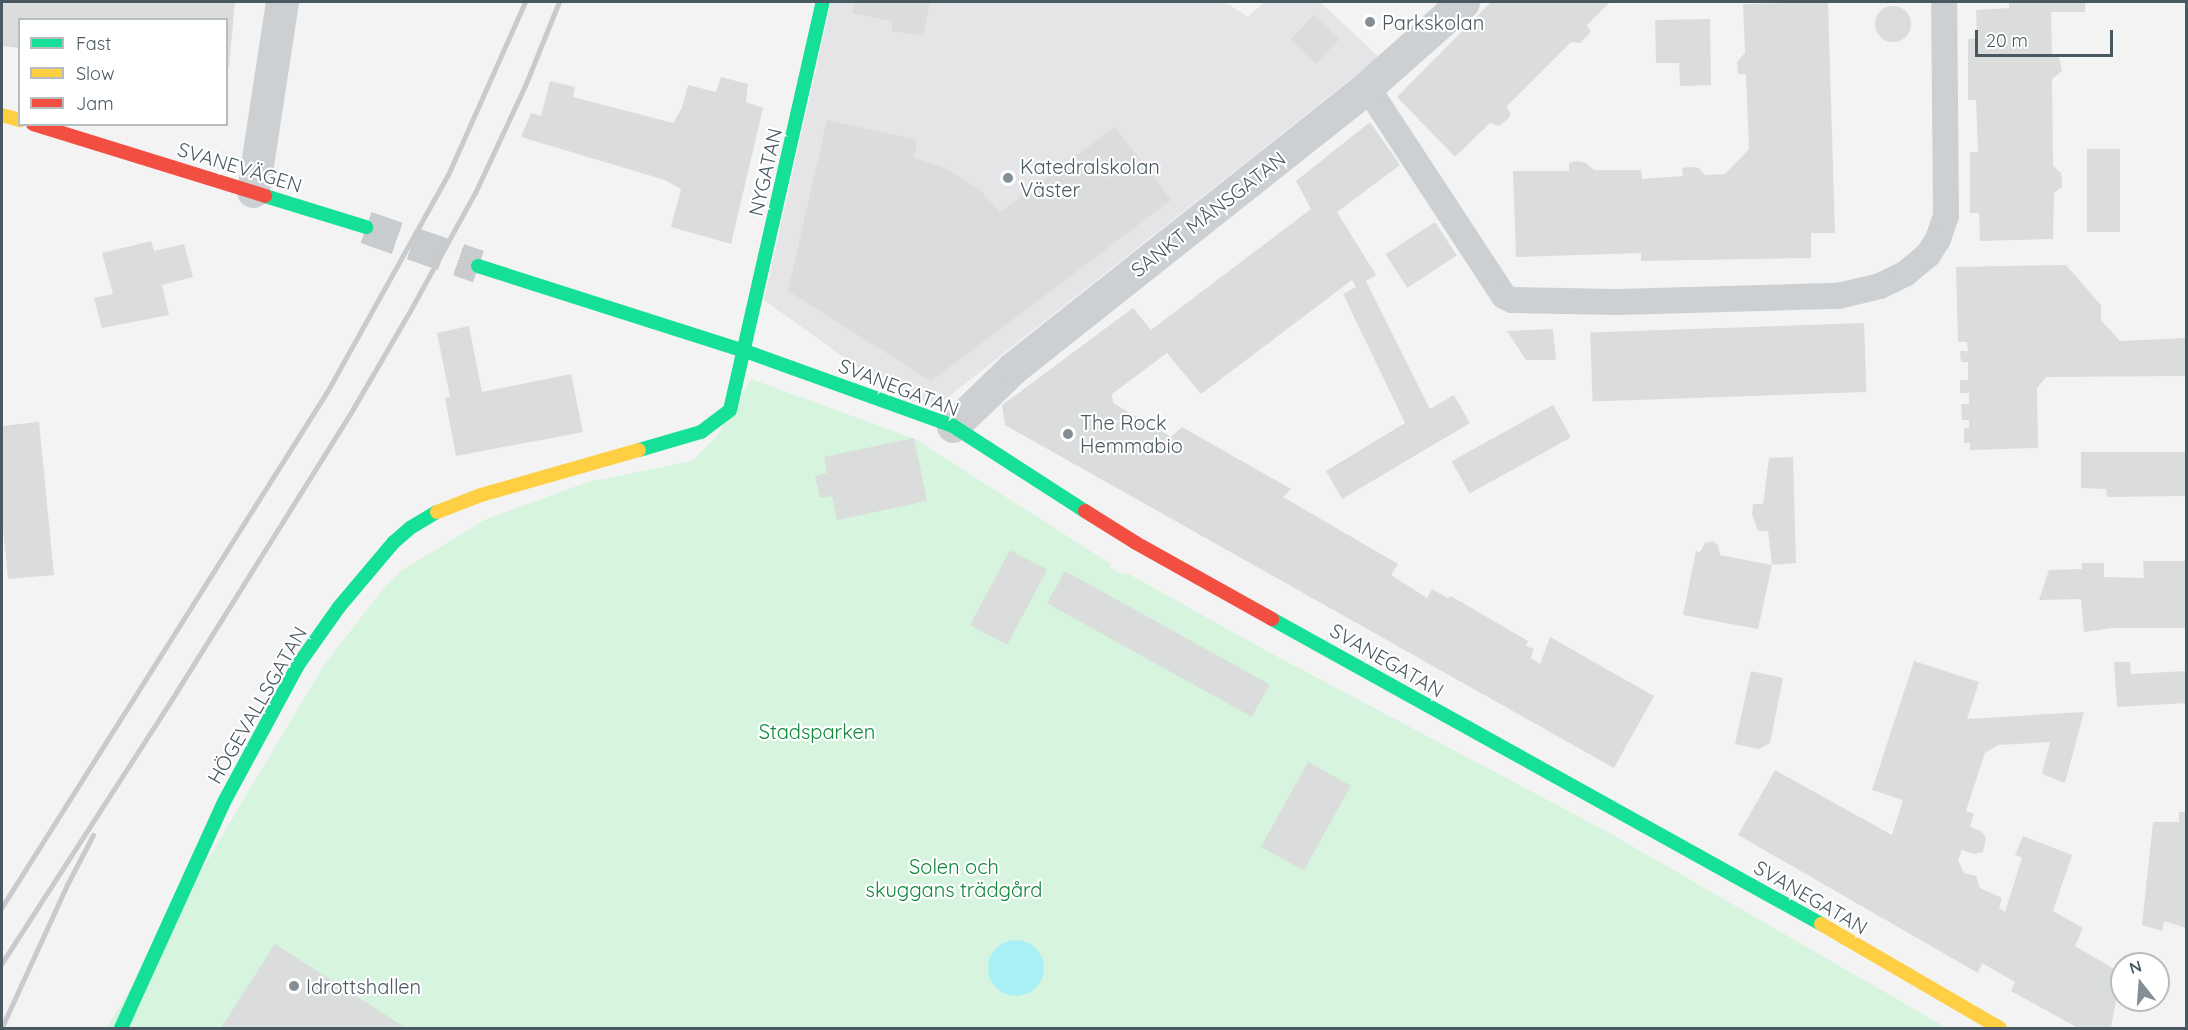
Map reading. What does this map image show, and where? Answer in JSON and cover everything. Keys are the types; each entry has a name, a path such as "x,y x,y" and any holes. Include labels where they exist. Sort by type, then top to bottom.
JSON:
{"street":[{"path":"253,191 282,2"},
{"name":"NYGATAN","path":"745,351 823,2"},
{"name":"SANKT MÅNSGATAN","path":"953,426 1013,368 1367,87 1464,2"},
{"path":"2,115 18,119"},
{"name":"SVANEVÄGEN","path":"40,126 366,227"},
{"path":"478,266 745,351"},
{"name":"SVANEGATAN","path":"745,351 953,426 1136,543 1789,906 2000,1029"},
{"name":"HÖGEVALLSGATAN","path":"121,1029 224,802 298,665 339,608 394,542 410,528 433,514 481,495 701,432 730,410 745,351"}],"lane":[{"path":"1367,87 1504,296 1512,300 1617,302 1838,296 1880,286 1905,274 1928,255 1938,239 1946,216 1944,2"}],"shaded area":[{"name":"Katedralskolan Väster","path":"831,2 1225,2 1248,17 1264,2 1320,2 1379,57 942,402 905,401 764,300"}],"green space":[{"name":"Stadsparken","path":"751,379 915,439 1111,564 1110,567 1114,570 1123,575 1125,572 1265,650 1604,830 1947,1028 107,1028 323,667 382,590 401,571 484,520 588,482 692,461 717,436"}],"water":[{"path":"1011,940 1021,940 1036,948 1042,957 1044,968 1042,979 1036,988 1021,996 1011,996 1000,991 993,984 988,973 988,963 993,952 1000,945"}],"building":[{"path":"2,2 235,2 229,67 228,18 18,18 18,48 2,46"},
{"path":"855,2 930,2 923,36 892,31 892,21 852,13"},
{"path":"1491,2 1610,2 1587,25 1591,32 1581,43 1571,42 1506,107 1511,113 1509,118 1499,126 1490,123 1455,157 1397,97"},
{"path":"1828,2 1835,233 1811,233 1811,258 1641,261 1641,253 1516,257 1513,171 1569,171 1569,163 1577,161 1586,163 1594,170 1641,170 1642,179 1683,176 1682,168 1690,167 1699,168 1705,175 1725,174 1749,149 1746,74 1738,74 1737,62 1745,53 1743,4"},
{"path":"2009,2 2085,2 2085,12 2051,12 2052,54 2059,57 2062,71 2052,79 2053,166 2061,173 2062,182 2062,187 2054,193 2053,239 1980,241 1979,213 1970,213 1970,152 1978,152 1976,100 1968,100 1968,39 1977,38 1976,10 2009,8"},
{"path":"1893,6 1906,11 1911,24 1906,37 1893,42 1880,37 1875,24 1880,11"},
{"path":"1314,15 1339,39 1316,64 1290,39"},
{"path":"1710,19 1711,85 1680,86 1679,63 1656,63 1655,20"},
{"path":"721,77 748,84 746,102 763,108 731,244 671,227 681,189 665,180 521,137 531,113 541,116 550,81 575,87 573,97 673,123 682,108 688,85 716,92"},
{"path":"827,120 917,140 914,158 945,168 979,189 1000,212 1115,127 1171,200 931,381 788,291"},
{"path":"1370,122 1400,165 1337,212 1376,275 1366,281 1430,409 1454,395 1470,423 1342,499 1326,471 1405,423 1343,294 1356,287 1352,280 1201,394 1167,353 1112,394 1113,403 1171,437 1182,427 1291,489 1283,497 1398,564 1391,575 1427,598 1432,589 1448,598 1451,596 1528,641 1526,646 1534,649 1531,658 1540,664 1550,637 1654,696 1614,768 1005,425 1002,405 1133,308 1151,330 1311,209 1296,181"},
{"path":"2087,149 2120,149 2120,232 2087,232"},
{"path":"1435,222 1457,256 1407,288 1386,254"},
{"path":"151,241 154,251 184,244 193,277 162,285 169,315 102,328 94,298 113,294 102,253"},
{"path":"2066,265 2101,305 2101,320 2120,341 2186,338 2186,376 2046,377 2037,388 2038,448 1970,450 1970,443 1964,443 1964,428 1969,428 1969,420 1962,420 1961,404 1969,404 1969,393 1960,393 1960,380 1968,380 1968,362 1961,362 1960,351 1968,351 1967,342 1958,342 1956,267"},
{"path":"1864,323 1866,392 1593,402 1590,333"},
{"path":"469,326 482,392 571,374 583,432 456,456 445,398 450,397 437,333"},
{"path":"1553,329 1556,360 1526,360 1507,331"},
{"path":"1553,405 1571,437 1469,494 1452,461"},
{"path":"39,422 54,575 8,579 2,517 2,426"},
{"path":"914,438 927,501 837,520 832,496 820,498 815,476 827,473 824,457"},
{"path":"2081,452 2186,452 2186,496 2107,497 2106,489 2081,488"},
{"path":"1793,457 1796,563 1772,565 1768,531 1758,531 1752,514 1753,504 1763,504 1769,458"},
{"path":"1713,541 1718,545 1720,555 1772,565 1758,629 1683,615 1696,551 1700,552 1705,543"},
{"path":"1010,550 1047,570 1007,645 970,625"},
{"path":"2143,561 2186,561 2186,628 2112,628 2084,632 2081,599 2039,600 2049,570 2082,569 2082,563 2104,563 2104,577 2144,578"},
{"path":"1065,571 1270,684 1252,717 1047,603"},
{"path":"1914,661 1979,682 1967,719 2084,712 2065,783 2042,774 2050,742 1998,745 1985,753 1966,811 1974,814 1970,827 1981,831 1986,838 1983,852 1974,854 1962,850 1958,860 1964,873 1976,876 1980,888 2002,898 1999,908 2005,912 2022,858 2015,855 2023,836 2072,855 2053,911 2083,928 2075,946 2110,967 2110,1012 2114,1012 2111,1028 2078,1028 2011,991 2015,982 1982,963 1978,973 1738,835 1775,770 1892,835 1903,800 1872,790"},
{"path":"2114,662 2130,662 2131,674 2186,671 2186,703 2117,707"},
{"path":"1751,671 1783,678 1770,743 1759,749 1735,744"},
{"path":"1308,762 1351,786 1304,871 1261,847"},
{"path":"2179,812 2186,812 2186,928 2164,921 2162,931 2142,925 2153,822 2179,822"},
{"name":"Idrottshallen","path":"275,944 406,1028 221,1028"}],"tunnel":[{"path":"366,227 478,266"}],"railway":[{"path":"2,907 327,392 448,175 525,2"},
{"path":"2,963 177,691 353,409 410,311 475,193 525,86 559,2"},
{"path":"2,1027 67,885 93,835"}],"traffic: fast":[{"path":"639,450 701,432 730,410 823,2"},
{"path":"265,196 366,227"},
{"path":"478,266 745,351 953,426 1085,511"},
{"path":"121,1028 224,802 298,665 339,607 394,542 410,528 437,512"},
{"path":"1272,619 1821,924"}],"traffic: slow":[{"path":"2,115 18,119"},
{"path":"437,512 481,495 639,450"},
{"path":"1821,924 2000,1028"}],"traffic: jam":[{"path":"39,126 265,196"},
{"path":"1085,511 1136,543 1272,619"}],"place":[{"name":"Parkskolan","path":"1370,22"},
{"name":"Katedralskolan Väster","path":"1008,178"},
{"name":"The Rock Hemmabio","path":"1068,434"},
{"name":"Idrottshallen","path":"294,986"}],"park label":[{"name":"Solen och skuggans trädgård","path":"954,878"}]}
